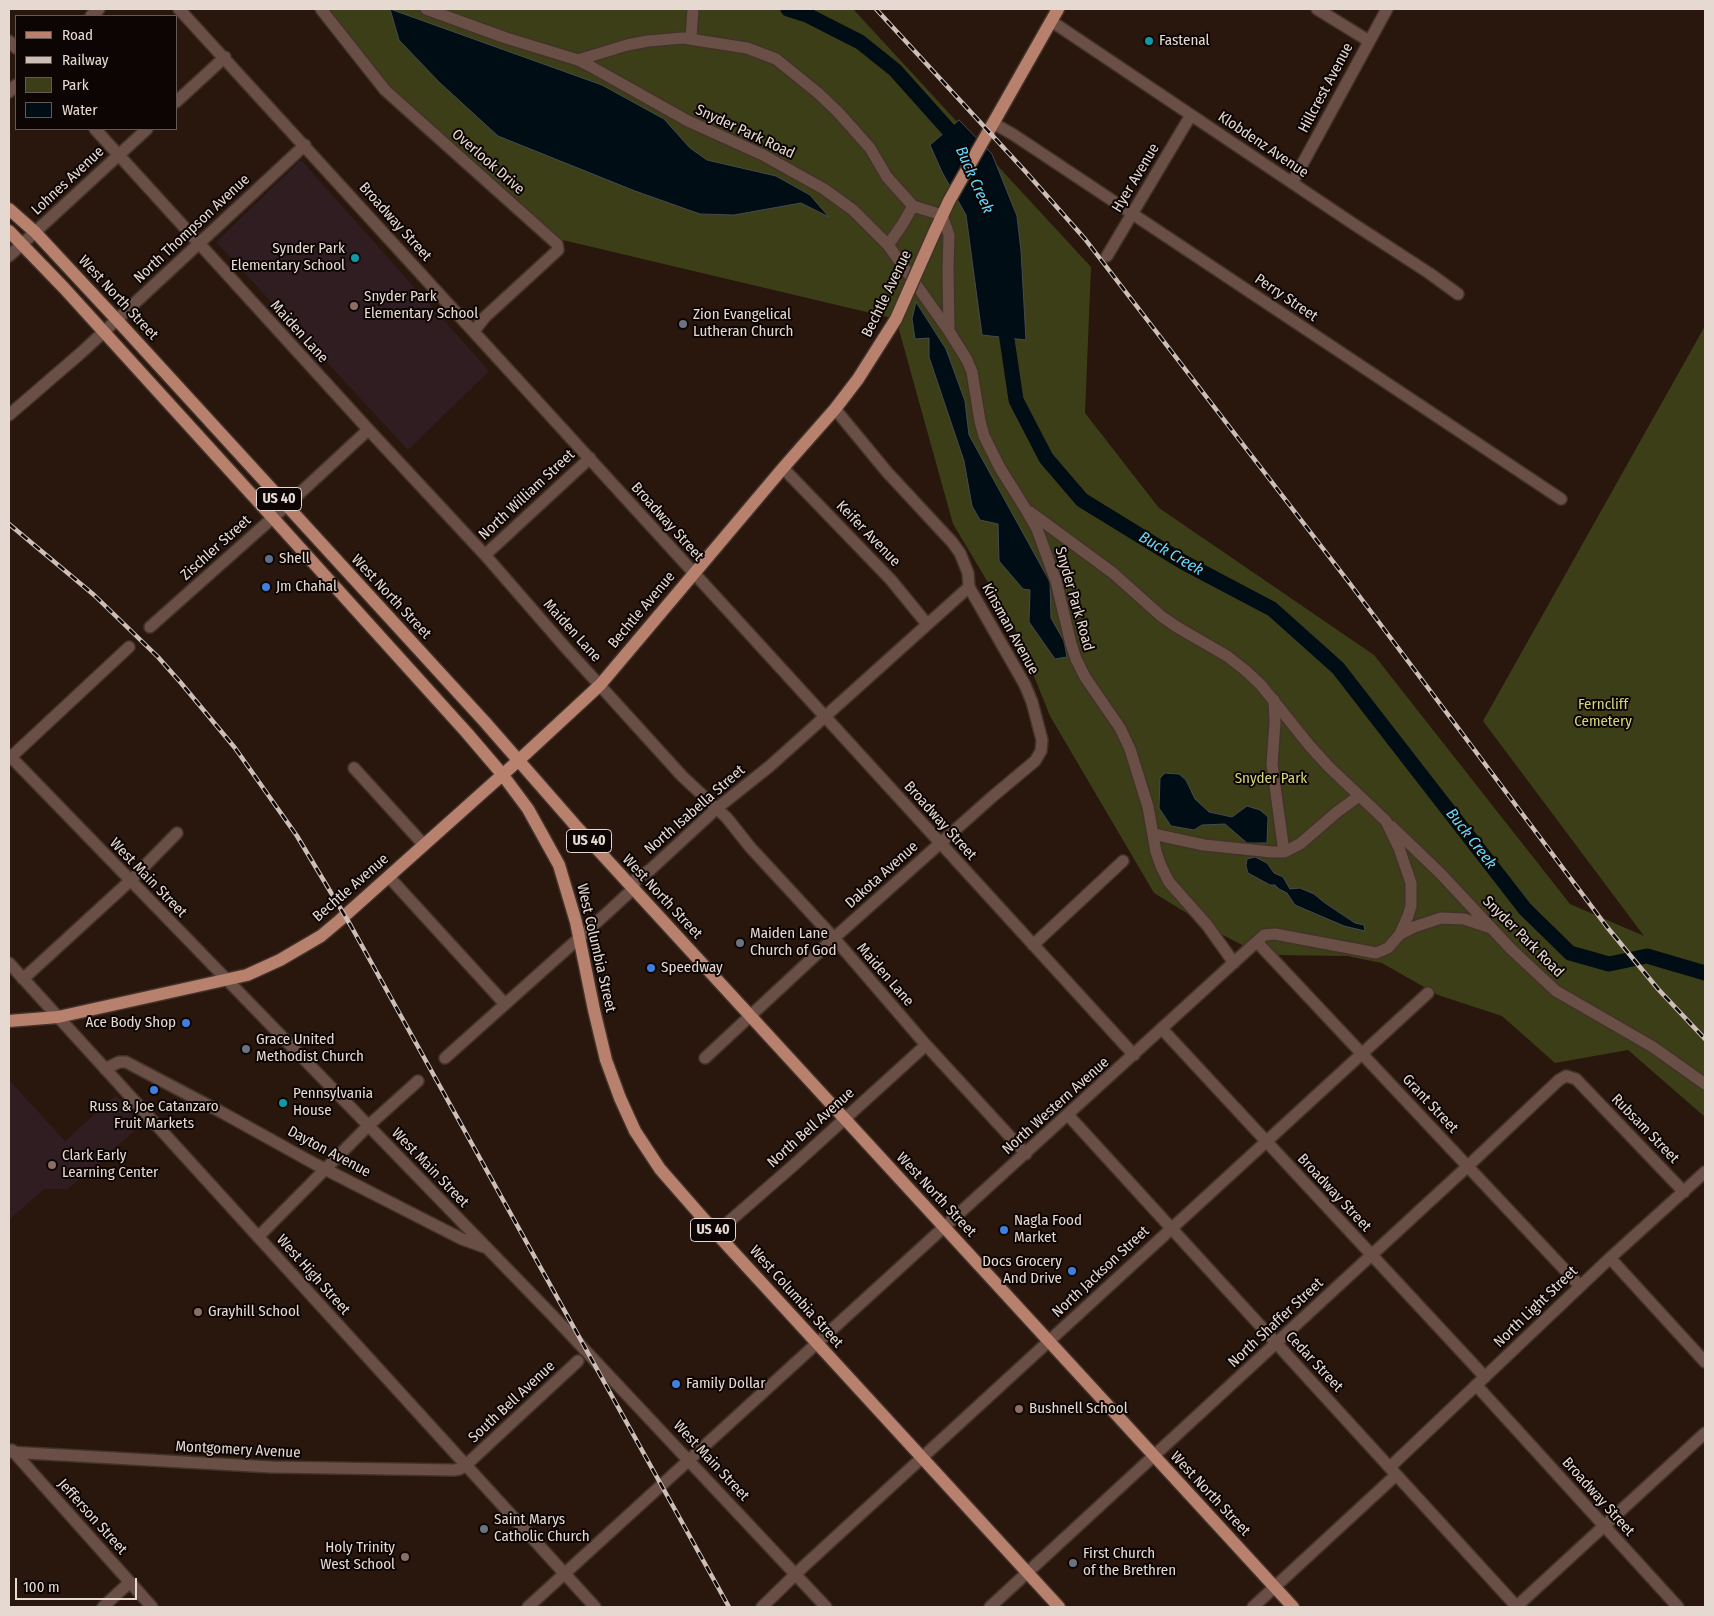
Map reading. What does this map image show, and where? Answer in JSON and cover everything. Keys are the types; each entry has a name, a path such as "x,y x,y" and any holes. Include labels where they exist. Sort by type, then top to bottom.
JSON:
{"main road":[{"name":"Bechtle Avenue","path":"58,1017 247,975 280,960 321,936 389,877 600,685 835,409 858,379 896,319 949,201 1058,9"},
{"name":"West North Street","path":"9,208 35,232 117,320 519,760 575,826 1292,1607"},
{"name":"US 40","path":"9,231 104,332 273,518 502,774"},
{"name":"West Columbia Street","path":"502,774 528,809 559,865 579,938 606,1060 635,1131 660,1169 817,1344 1059,1607"},
{"path":"9,1021 58,1017"}],"street":[{"name":"Broadway Street","path":"180,9 1134,1055"},
{"name":"Overlook Drive","path":"321,9 385,90 557,244 558,250 485,317 474,331"},
{"name":"Snyder Park Road","path":"426,9 506,38 578,60 688,121 763,155 824,189 852,210 888,245 949,331 967,360 972,372 984,436 1000,468 1036,529 1056,582 1076,659 1085,677 1120,728 1130,749 1145,798 1156,852 1169,882 1207,925 1234,963"},
{"path":"1317,9 1369,41"},
{"name":"Hillcrest Avenue","path":"1292,183 1387,9"},
{"path":"691,38 693,14"},
{"name":"Klobdenz Avenue","path":"1051,21 1458,294"},
{"path":"578,60 627,45 670,38 691,38 747,48 776,59 838,112 870,148 887,177 912,206 942,215 949,235 949,331"},
{"path":"178,100 225,57"},
{"name":"Hyer Avenue","path":"1107,256 1191,115"},
{"name":"Perry Street","path":"993,123 1014,135 1561,499"},
{"name":"Maiden Lane","path":"96,130 484,555 682,776 727,818 750,847 834,938 926,1045 1026,1154"},
{"name":"Lohnes Avenue","path":"9,256 146,130"},
{"name":"North Thompson Avenue","path":"9,415 104,332 305,145"},
{"path":"888,245 912,206"},
{"name":"Kinsman Avenue","path":"835,409 887,472 960,553 968,573 969,587 1025,685 1032,702 1042,740 1042,751 1035,761 992,797"},
{"name":"Zischler Street","path":"150,627 273,518 368,430"},
{"name":"North William Street","path":"484,555 590,458"},
{"name":"Keifer Avenue","path":"783,468 891,580 928,624"},
{"name":"Snyder Park Road","path":"1025,508 1113,573 1160,616 1245,670 1274,700 1309,745 1440,874 1537,975 1556,991 1653,1047 1705,1084"},
{"name":"North Isabella Street","path":"445,1058 633,889 636,879 650,870 716,809 770,766 969,587"},
{"path":"10,756 129,647"},
{"path":"1274,700 1275,723 1272,764 1284,852"},
{"name":"West Main Street","path":"10,756 487,1248 826,1607"},
{"path":"354,768 424,844"},
{"path":"1153,834 1204,845 1284,852 1300,844 1359,796"},
{"name":"Dakota Avenue","path":"705,1058 834,938 992,797"},
{"name":"Snyder Park Road","path":"1386,821 1399,848 1411,883 1411,906 1400,934"},
{"path":"23,979 130,880 177,833"},
{"path":"1033,945 1123,861"},
{"path":"389,877 505,1004"},
{"name":"North Western Avenue","path":"528,1607 1264,935 1275,934 1376,953 1388,948 1400,934 1414,926 1440,918 1464,919 1491,928"},
{"name":"Grant Street","path":"1257,942 1580,1286"},
{"name":"West High Street","path":"9,963 595,1607"},
{"name":"North Jackson Street","path":"762,1607 1048,1341 1428,993"},
{"name":"Broadway Street","path":"1162,1029 1372,1255 1604,1527 1678,1607"},
{"name":"North Bell Avenue","path":"716,1233 926,1045"},
{"name":"Dayton Avenue","path":"105,1069 119,1062 126,1062 325,1169 462,1239 487,1248"},
{"name":"North Shaffer Street","path":"990,1607 1559,1080 1566,1076 1572,1077 1584,1087"},
{"path":"258,1237 368,1126 418,1081"},
{"name":"Rubsam Street","path":"1584,1087 1684,1192"},
{"name":"Cedar Street","path":"1068,1115 1517,1607"},
{"name":"North Light Street","path":"1252,1607 1393,1471 1480,1381 1580,1286 1684,1192 1703,1179"},
{"path":"1610,1258 1705,1362"},
{"name":"South Bell Avenue","path":"466,1465 578,1361"},
{"path":"1517,1607 1705,1434"},
{"name":"Montgomery Avenue","path":"10,1451 270,1467 454,1470 466,1465"},
{"name":"Jefferson Street","path":"10,1451 152,1607"},
{"path":"103,1607 130,1582"}],"shaded area":[{"name":"Snyder Park Elementary School","path":"301,160 489,371 408,450 216,242"},
{"name":"Clark Early Learning Center","path":"9,1080 65,1141 116,1095 141,1125 68,1189 44,1189 9,1220"}],"green space":[{"name":"Snyder Park","path":"322,9 853,9 1091,267 1085,413 1159,508 1374,655 1570,904 1644,936 1483,721 1705,326 1705,1117 1628,1050 1555,1063 1502,1016 1438,995 1382,963 1347,956 1273,955 1246,947 1154,893 1050,716 1014,626 953,524 896,319 550,237 385,90"}],"water":[{"path":"390,9 602,85 664,119 690,148 707,160 776,176 810,195 829,217 801,203 734,215 700,214 635,191 498,136 439,82 399,40"},
{"path":"959,120 992,154 1017,216 1026,340 982,335 966,215 942,172 930,145"},
{"path":"916,302 946,349 965,401 969,435 1050,582 1051,618 1064,641 1067,657 1055,659 1029,622 1030,590 1023,589 999,561 998,524 980,520 972,506 964,461 929,357 929,338 915,339 912,319"},
{"path":"1165,773 1179,774 1186,780 1195,799 1209,812 1232,817 1247,806 1260,810 1268,817 1267,843 1247,843 1225,824 1202,825 1194,830 1171,826 1159,808 1160,778"},
{"path":"1255,857 1267,863 1274,873 1283,877 1290,889 1300,888 1314,894 1355,923 1364,925 1365,931 1344,926 1295,905 1287,893 1275,885 1270,885 1248,873 1247,859"}],"waterway":[{"name":"Buck Creek","path":"788,9 807,15 860,42 895,70 954,136 959,146"},
{"name":"Buck Creek","path":"1004,319 1016,400 1046,458 1082,500 1183,562 1272,609 1338,668 1525,909 1570,953 1609,964 1647,956 1705,973"}],"railway":[{"path":"876,9 1085,239 1351,585 1607,927 1658,989 1705,1039"},
{"path":"9,524 94,595 158,657 235,748 297,836 351,926 729,1607"}],"place":[{"name":"Fastenal","path":"1149,41"},
{"name":"Synder Park Elementary School","path":"355,258"},
{"name":"Snyder Park Elementary School","path":"354,306"},
{"name":"Zion Evangelical Lutheran Church","path":"683,324"},
{"name":"Shell","path":"269,559"},
{"name":"Jm Chahal","path":"266,587"},
{"name":"Maiden Lane Church of God","path":"740,943"},
{"name":"Speedway","path":"651,968"},
{"name":"Ace Body Shop","path":"186,1023"},
{"name":"Grace United Methodist Church","path":"246,1049"},
{"name":"Russ & Joe Catanzaro Fruit Markets","path":"154,1090"},
{"name":"Pennsylvania House","path":"283,1103"},
{"name":"Clark Early Learning Center","path":"52,1165"},
{"name":"Nagla Food Market","path":"1004,1230"},
{"name":"Docs Grocery And Drive","path":"1072,1271"},
{"name":"Grayhill School","path":"198,1312"},
{"name":"Family Dollar","path":"676,1384"},
{"name":"Bushnell School","path":"1019,1409"},
{"name":"Saint Marys Catholic Church","path":"484,1529"},
{"name":"Holy Trinity West School","path":"405,1557"},
{"name":"First Church of the Brethren","path":"1073,1563"}],"park label":[{"name":"Ferncliff Cemetery","path":"1603,714"}]}
